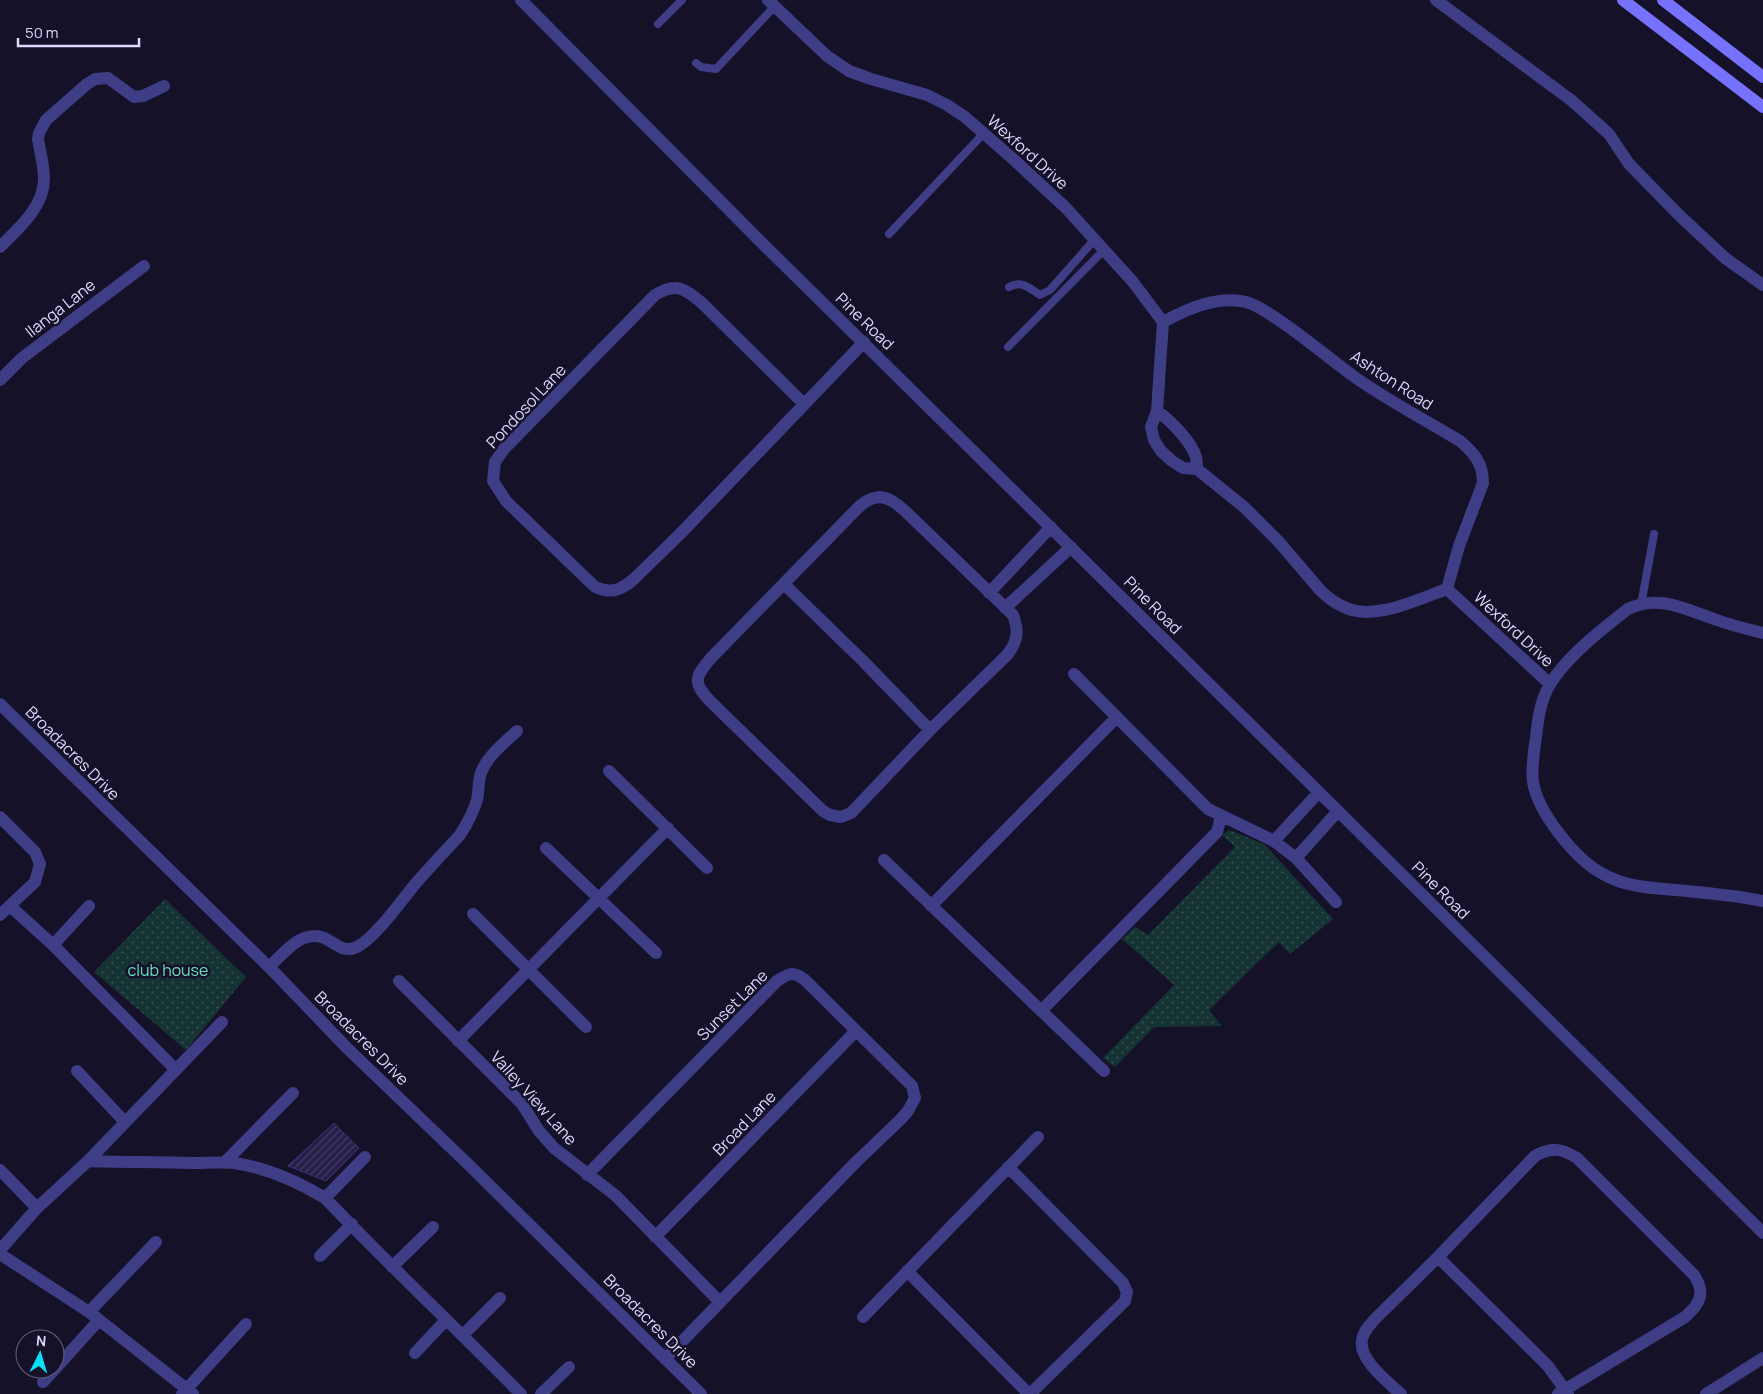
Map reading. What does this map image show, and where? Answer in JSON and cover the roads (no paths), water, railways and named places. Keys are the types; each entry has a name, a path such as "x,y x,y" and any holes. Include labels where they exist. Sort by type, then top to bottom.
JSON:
{"street":[{"name":"Pine Road","path":"521,0 761,242 1763,1233"},
{"path":"1436,0 1571,100 1609,134 1629,164 1680,216 1725,258 1763,285"},
{"path":"1623,0 1763,108"},
{"path":"1663,0 1763,77"},
{"name":"Wexford Drive","path":"771,3 827,56 843,67 871,80 926,96 947,105 965,117 1066,208 1141,291 1163,322"},
{"path":"0,247 39,202 43,190 44,172 38,139 46,120 95,79 108,78 134,97 143,96 164,86"},
{"name":"Ilanga Lane","path":"0,380 22,358 144,266"},
{"name":"Pondosol Lane","path":"804,404 702,302 682,289 671,287 656,295 504,449 495,462 493,482 506,500 594,586 608,592 617,590 631,581 671,544 864,342"},
{"name":"Ashton Road","path":"1163,322 1180,313 1214,302 1245,302 1255,306 1264,310 1391,401 1469,448 1481,463 1483,483 1458,546 1447,589"},
{"path":"1163,322 1157,411 1151,428 1154,440 1161,450 1179,466 1198,469 1244,507 1279,542 1320,590 1342,607 1360,612 1382,611 1447,589"},
{"path":"1157,411 1167,419 1188,443 1196,457 1198,469"},
{"path":"872,498 887,498 905,511 1013,614 1017,624 1017,641 1013,648 930,730 859,806 845,816 835,817 823,811 710,701 697,684 700,673 705,665 784,584 865,501 872,498"},
{"path":"989,593 1051,527"},
{"path":"1005,608 1071,547"},
{"path":"784,584 930,730"},
{"name":"Wexford Drive","path":"1447,589 1550,684 1542,701 1538,716 1533,780 1546,816 1564,839 1602,874 1627,884 1763,901"},
{"path":"1550,684 1566,664 1616,619 1628,610 1641,605 1667,603 1684,606 1735,626 1763,633"},
{"path":"1074,674 1208,809 1221,817 1274,841 1296,858 1336,902"},
{"name":"Broadacres Drive","path":"0,704 269,967 347,1048 470,1166 701,1394"},
{"path":"931,906 1116,717"},
{"path":"269,967 303,938 316,935 332,941 346,950 366,941 460,835 473,812 485,766 501,746 517,732"},
{"path":"609,772 707,868"},
{"path":"1274,841 1319,792"},
{"path":"1296,858 1338,811"},
{"path":"0,817 35,852 40,864 35,882 0,916"},
{"path":"1041,1011 1217,832 1221,817"},
{"path":"458,1041 530,971 668,828"},
{"path":"546,848 656,953"},
{"path":"884,860 1104,1071"},
{"path":"10,906 53,945 176,1070"},
{"path":"53,945 89,906"},
{"path":"473,914 586,1027"},
{"name":"Sunset Lane","path":"587,1174 777,981 792,974 798,975 805,980 912,1086 916,1098 901,1119 855,1163 665,1359"},
{"name":"Valley View Lane","path":"399,981 522,1104 545,1138 587,1174"},
{"path":"222,1022 88,1161 37,1208 0,1252 94,1316 187,1392 246,1324"},
{"name":"Broad Lane","path":"655,1237 856,1032"},
{"path":"77,1071 125,1122"},
{"path":"225,1162 293,1093"},
{"path":"863,1317 1038,1137"},
{"path":"1401,1394 1366,1359 1362,1351 1362,1338 1374,1320 1438,1257 1535,1156 1546,1150 1555,1149 1569,1152 1577,1158 1694,1275 1700,1289 1698,1303 1685,1317 1564,1392 1548,1366 1438,1257"},
{"path":"325,1198 365,1157"},
{"path":"88,1161 139,1163 225,1162 254,1167 277,1175 325,1198 352,1224 392,1268 463,1335 521,1394"},
{"path":"907,1271 1029,1394 1125,1301 1127,1292 1122,1283 1008,1168"},
{"path":"0,1170 37,1208"},
{"path":"587,1174 615,1195 720,1302"},
{"path":"320,1256 352,1224"},
{"path":"392,1268 433,1227"},
{"path":"65,1355 94,1316 156,1242"},
{"path":"463,1335 500,1298"},
{"path":"415,1353 446,1320"},
{"path":"1706,1394 1763,1358"},
{"path":"540,1394 569,1367"},
{"path":"43,1382 46,1379"}],"lane":[{"path":"658,24 682,0"},
{"path":"696,63 701,67 716,69 771,3"},
{"path":"890,234 984,133"},
{"path":"1009,287 1021,284 1040,294 1045,293 1050,290 1095,239"},
{"path":"1008,347 1104,250"},
{"path":"1641,605 1654,534"}],"park label":[{"name":"club house","path":"168,970"}]}
